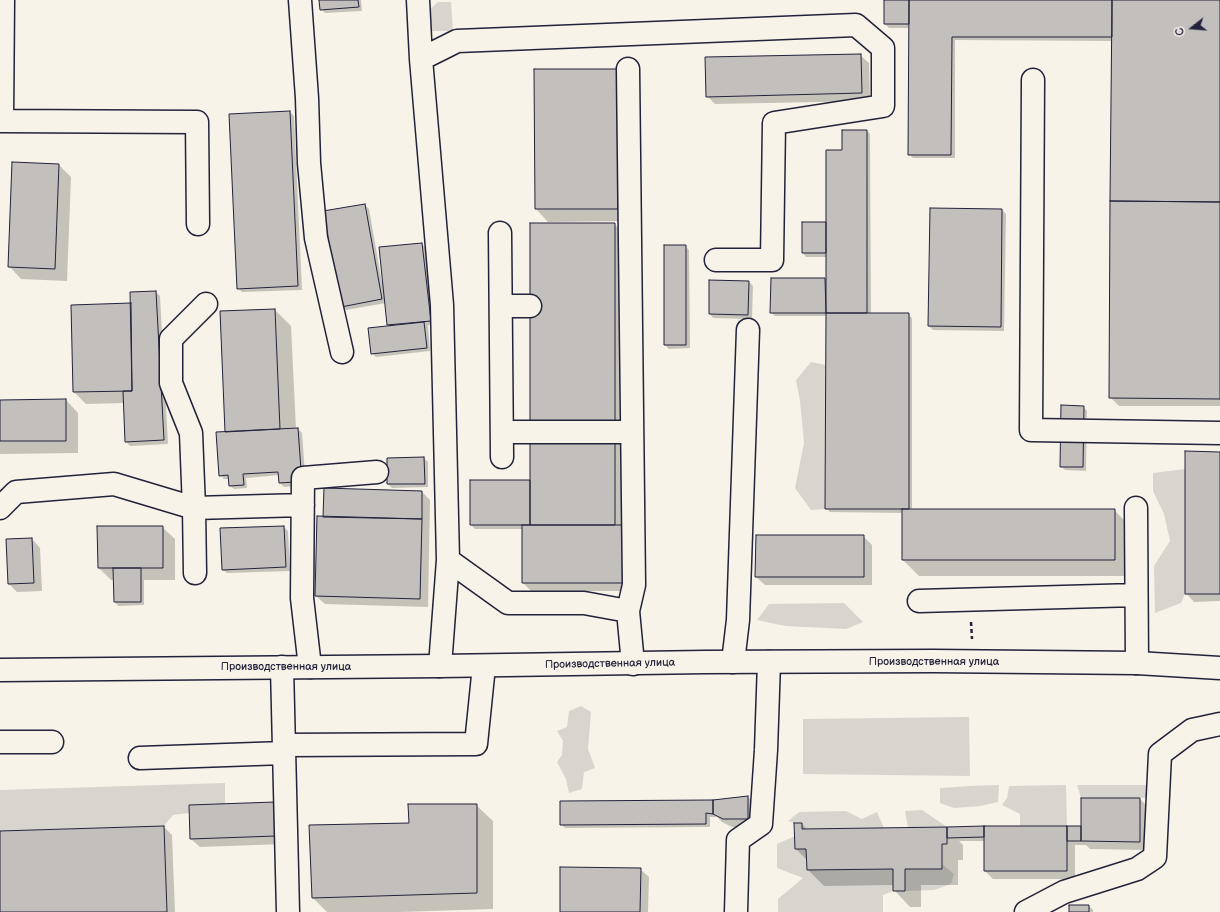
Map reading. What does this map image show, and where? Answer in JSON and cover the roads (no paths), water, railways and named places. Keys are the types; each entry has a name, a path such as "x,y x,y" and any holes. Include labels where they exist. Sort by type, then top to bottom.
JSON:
{"main road":[{"path":"3,0 1,121 197,122 198,224"},
{"path":"300,0 307,98 309,163 316,238 342,352"},
{"path":"418,0 421,59 442,305 448,560 440,666"},
{"path":"421,59 457,42 856,25 883,48 883,106 774,123 772,260 716,260"},
{"path":"628,70 623,269 623,354 632,432 634,585 628,611 633,664"},
{"path":"1033,80 1031,430 1220,433"},
{"path":"500,233 502,456"},
{"path":"195,573 191,433 171,383 171,338 206,304"},
{"path":"501,306 530,306"},
{"path":"733,662 738,620 748,330"},
{"path":"502,432 632,432"},
{"path":"310,667 302,598 303,478 377,472"},
{"path":"0,508 16,492 114,484 194,508 303,504"},
{"path":"1136,508 1137,663"},
{"path":"448,560 508,603 584,603 628,611"},
{"path":"919,601 1136,595"},
{"name":"Производственная улица","path":"0,670 933,661 1137,663 1220,668"},
{"path":"736,912 738,840 761,824 766,750 769,662"},
{"path":"140,758 284,749 476,744 484,666"},
{"path":"282,667 288,912"},
{"path":"1026,912 1064,892 1137,870 1155,857 1160,754 1192,730 1220,724"},
{"path":"0,742 52,742"}]}
